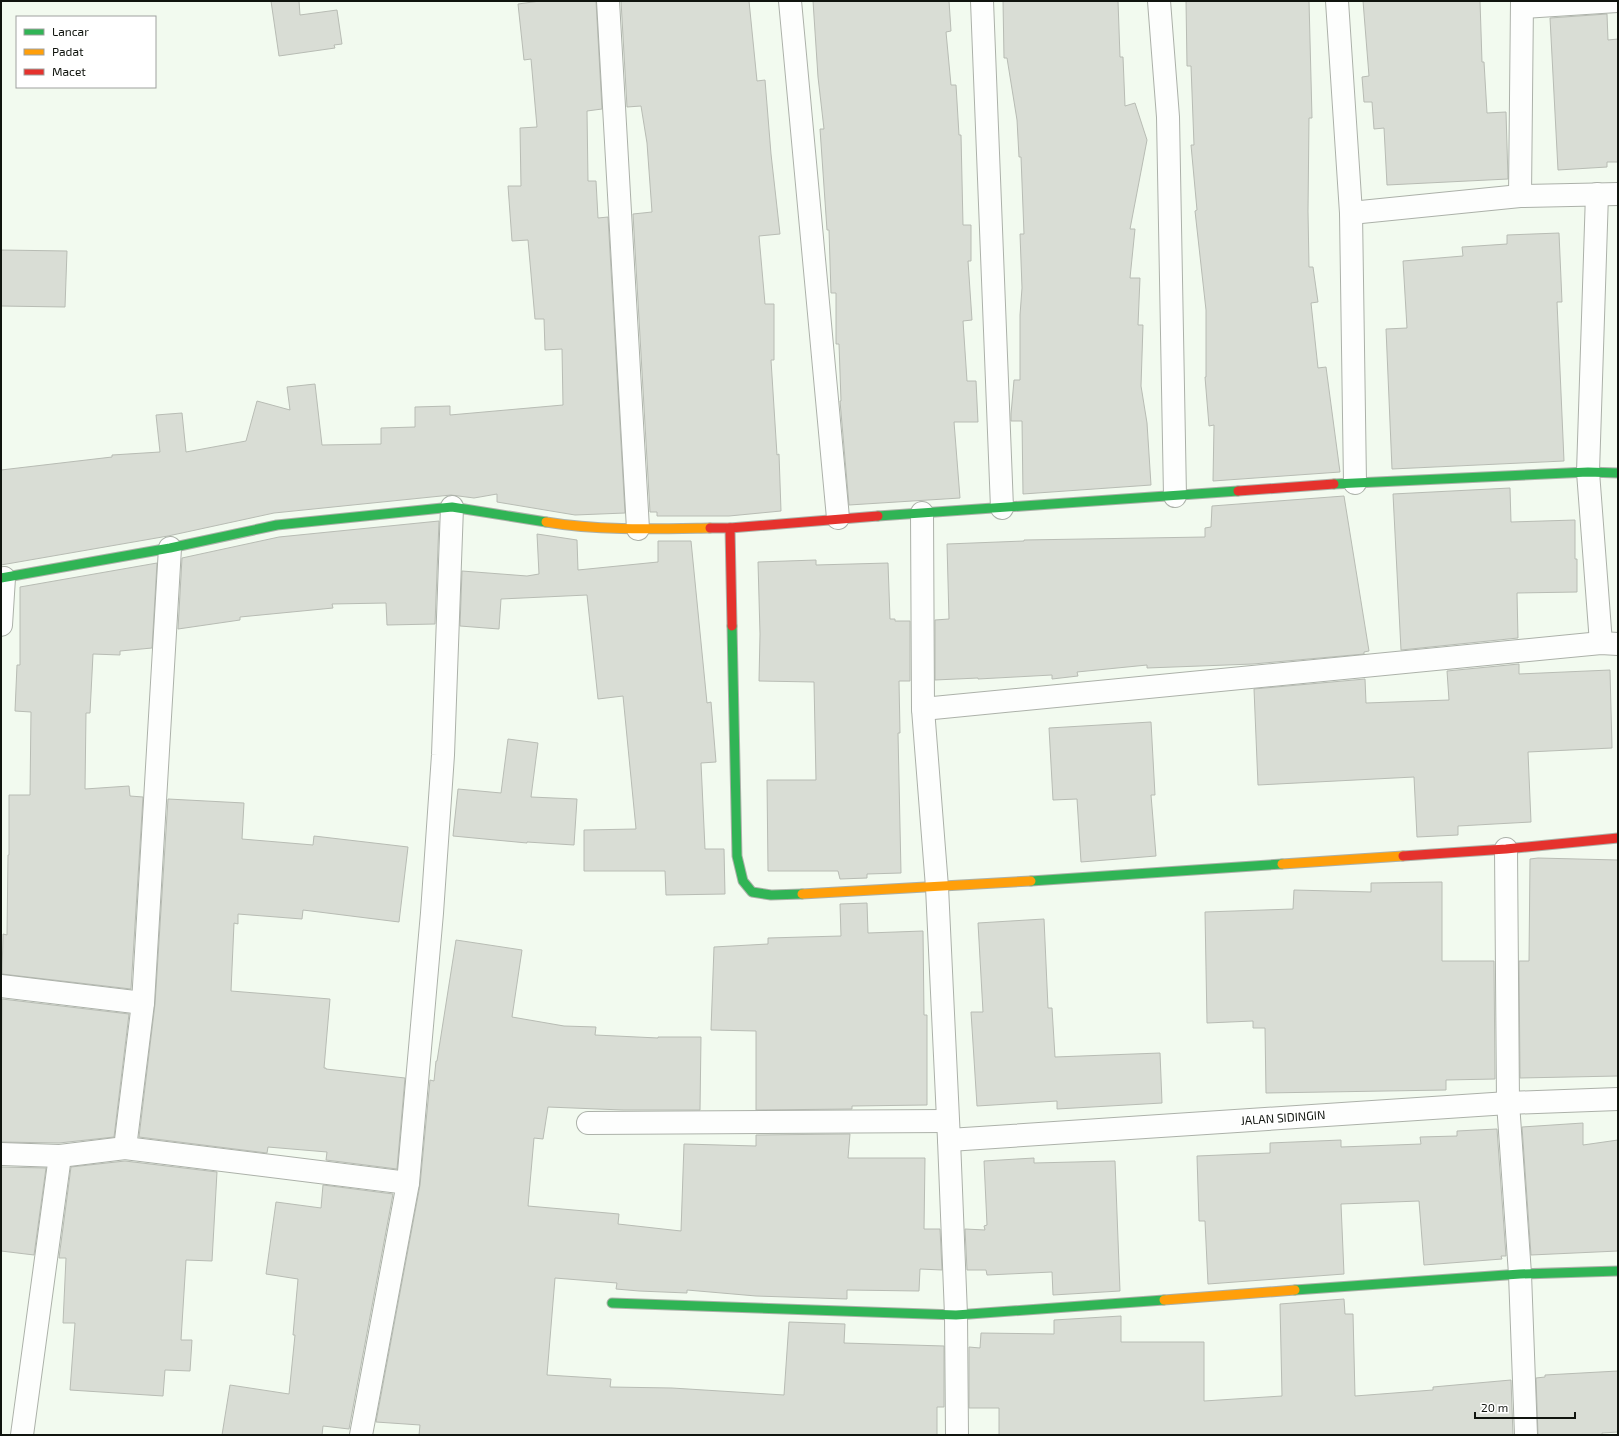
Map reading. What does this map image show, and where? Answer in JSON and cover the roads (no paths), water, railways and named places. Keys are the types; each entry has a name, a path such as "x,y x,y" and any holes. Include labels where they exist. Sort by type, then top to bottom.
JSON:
{"street":[{"path":"608,1 638,530"},
{"path":"790,1 838,518"},
{"path":"982,1 1002,508"},
{"path":"1159,1 1168,117 1175,496"},
{"path":"1338,1 1350,213 1355,483"},
{"path":"1520,196 1522,4 1617,1"},
{"path":"924,709 1609,644 1588,472 1596,194"},
{"path":"1350,213 1520,196 1618,194"},
{"path":"1,625 2,578 170,548 277,525 452,507 574,527 638,530 730,528 838,518 1355,483 1588,472 1618,473"},
{"path":"361,1435 408,1183 432,913 443,755 452,507"},
{"path":"922,513 924,709 937,887 956,1315 957,1435"},
{"path":"730,528 737,856 743,881 752,892 770,895 937,887 1506,850 1618,838"},
{"path":"124,1148 143,1003 170,548"},
{"path":"1506,850 1508,1103 1520,1274 1526,1435"},
{"path":"1,986 143,1003"},
{"name":"JALAN SIDINGIN","path":"588,1123 948,1130 1618,1099"},
{"path":"1,1154 60,1156 124,1148 408,1183"},
{"path":"22,1435 60,1156"},
{"path":"612,1303 956,1315 1520,1274 1618,1271"}]}
